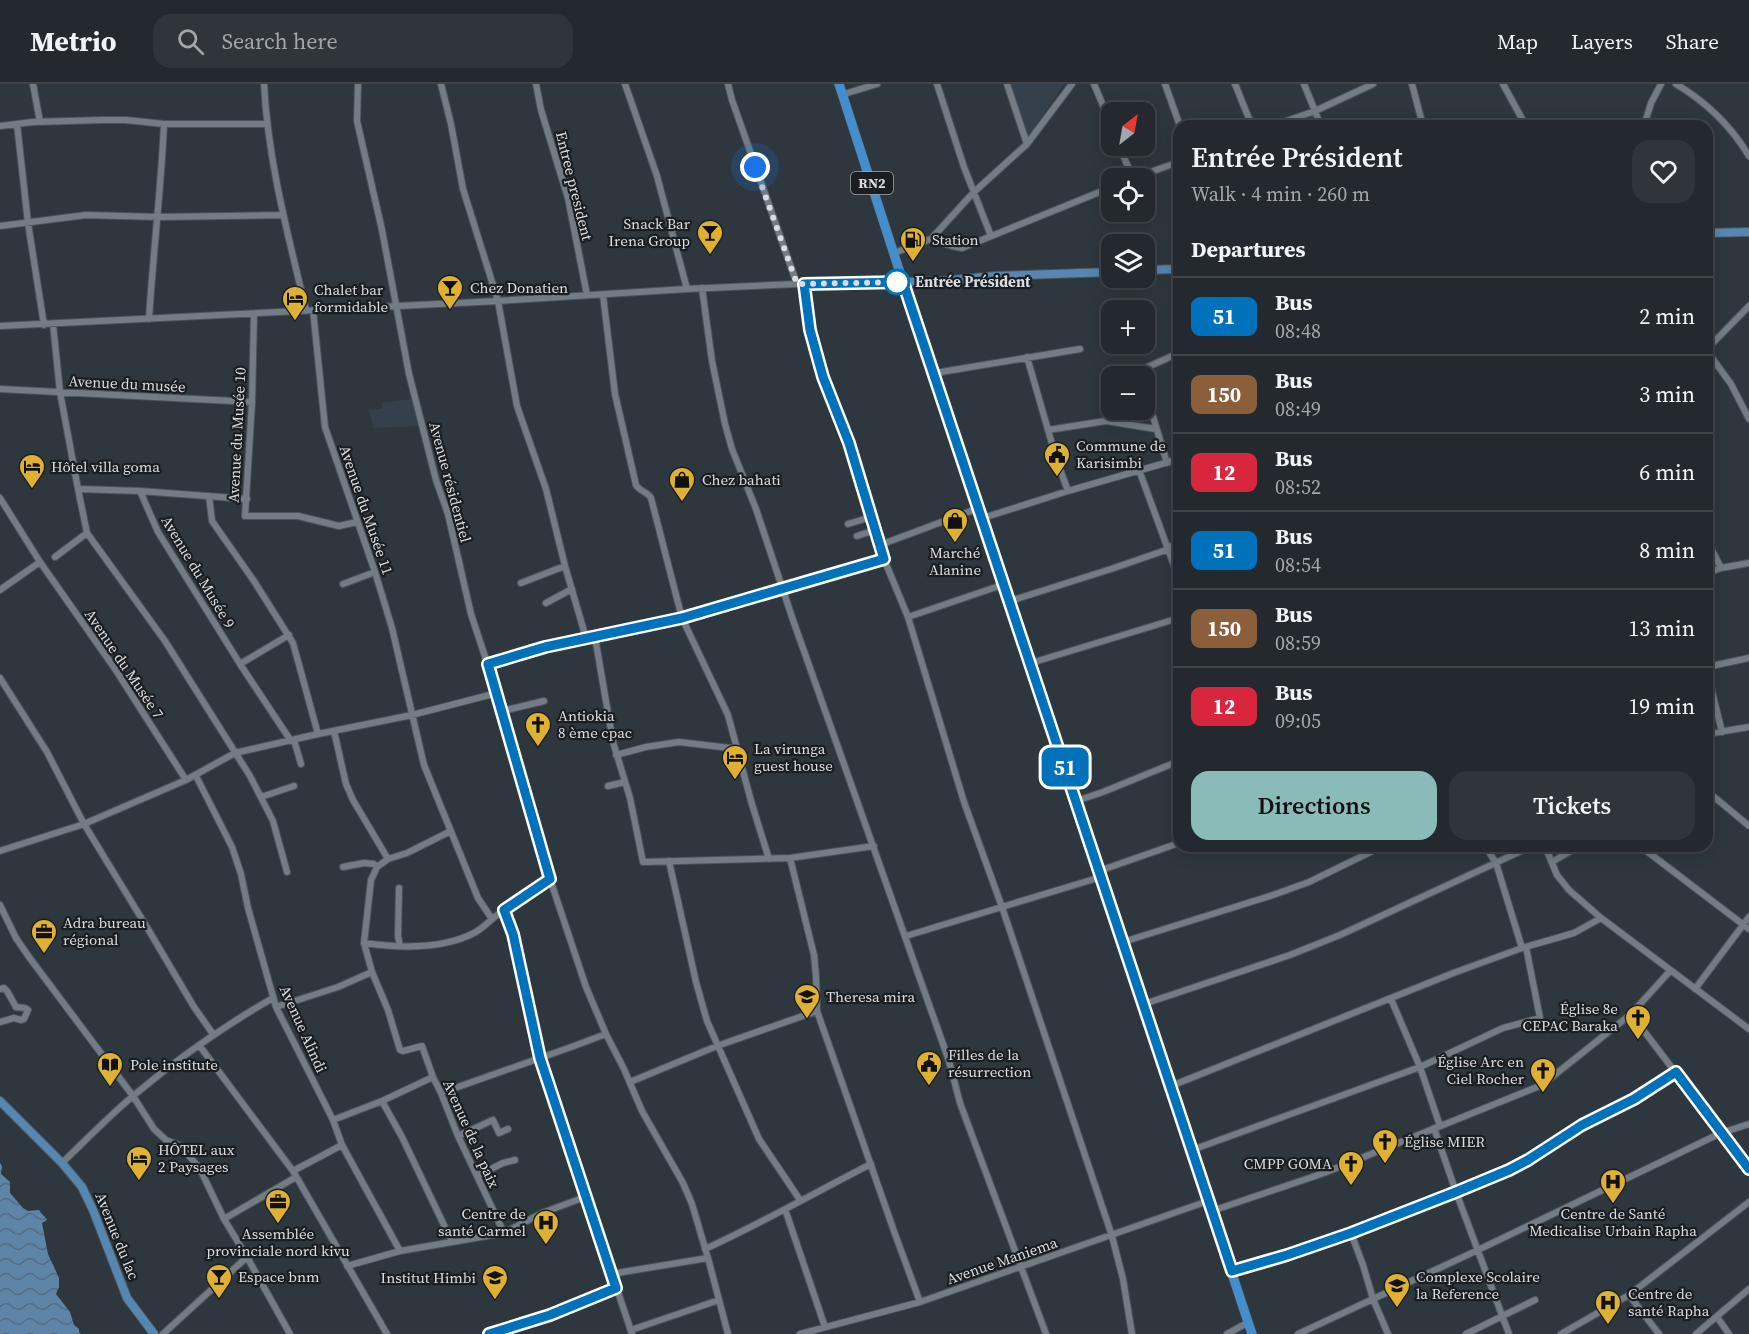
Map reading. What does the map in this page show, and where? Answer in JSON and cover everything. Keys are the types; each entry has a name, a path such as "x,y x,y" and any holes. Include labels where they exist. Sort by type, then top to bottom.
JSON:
{"highway":[{"name":"RN2","path":"839,84 1252,1334"}],"main road":[{"path":"1713,233 1749,232"},
{"path":"1155,270 1173,269"},
{"path":"903,282 1101,272"},
{"name":"Avenue du lac","path":"0,1101 62,1163 82,1187 127,1298 154,1334"}],"street":[{"path":"33,84 40,122"},
{"path":"264,84 267,124 283,215 306,310"},
{"name":"Avenue résidentiel","path":"357,84 357,121 397,305 411,384 436,480 448,514 471,614 497,693 550,879 586,987 642,1111 683,1183 692,1204 728,1334"},
{"path":"441,84 464,189 498,301 518,406 546,489 586,638"},
{"name":"Entree president","path":"536,84 568,198 587,295"},
{"path":"625,84 657,176 687,288"},
{"path":"728,84 800,284 823,377 849,443 884,559 908,617 964,802 1002,907 1112,1236 1123,1279 1132,1334"},
{"path":"844,94 876,84"},
{"path":"937,84 973,194 991,236"},
{"path":"1007,84 1027,144"},
{"path":"894,253 931,239 973,194 1027,144 1072,84"},
{"path":"1094,84 1102,102"},
{"path":"1165,84 1178,120"},
{"path":"1235,84 1250,120"},
{"path":"1304,84 1319,120"},
{"path":"1289,120 1315,111 1373,84"},
{"path":"1412,84 1422,120"},
{"path":"1646,120 1651,103 1661,84"},
{"path":"1676,84 1710,108 1740,141 1749,156"},
{"path":"1506,85 1523,120"},
{"path":"0,126 40,122 126,120 164,124 267,124"},
{"path":"17,124 28,223 44,325"},
{"path":"149,319 159,217 164,124"},
{"path":"1155,170 1173,164"},
{"path":"931,239 962,248 1101,191"},
{"path":"0,226 86,215 159,217 283,215"},
{"path":"0,326 498,301 687,288 903,282"},
{"path":"702,288 712,361 732,449 756,508 906,936 949,1061 960,1103 1046,1334"},
{"path":"603,295 615,394 637,487 649,494 651,498 682,618 728,715 769,859"},
{"path":"1713,344 1749,306"},
{"name":"Avenue du Musée 11","path":"313,310 325,427 392,628 424,765 478,898 492,919"},
{"name":"Avenue du Musée 10","path":"254,314 252,402 245,515 246,517 298,516 339,526 357,522"},
{"path":"53,324 60,392 87,533 165,641 247,770 273,821 286,872"},
{"path":"935,373 1080,349"},
{"path":"1150,366 1173,356"},
{"path":"1027,357 1068,491"},
{"path":"1713,358 1731,384 1749,419"},
{"name":"Avenue du musée","path":"0,389 252,402"},
{"path":"1153,420 1167,463"},
{"path":"1048,430 1106,421 1156,429"},
{"path":"983,518 1173,461"},
{"path":"1139,470 1173,560"},
{"path":"78,489 140,490 247,499"},
{"name":"Avenue du Musée 9","path":"140,490 158,532 240,664 293,741 301,764"},
{"name":"Avenue du Musée 10","path":"209,495 214,525 289,635 296,652 318,734"},
{"name":"Avenue du Musée 7","path":"0,498 40,562 115,669 186,780"},
{"path":"880,545 980,508"},
{"path":"848,524 871,517"},
{"path":"857,536 875,530"},
{"path":"55,557 87,533"},
{"path":"1010,601 1112,569 1173,546"},
{"path":"1713,552 1721,568"},
{"path":"488,664 526,651 682,618 884,559"},
{"path":"0,590 40,562"},
{"path":"1713,571 1749,563"},
{"path":"521,583 565,566"},
{"path":"343,584 375,572"},
{"path":"908,617 1005,585"},
{"path":"546,603 572,589"},
{"path":"1031,663 1173,620"},
{"path":"240,664 289,635"},
{"path":"595,637 605,706 616,755 634,814 643,862 790,858 874,846"},
{"path":"1713,667 1749,658"},
{"path":"0,678 47,752 84,824 194,1007 213,1034"},
{"path":"0,851 84,824 196,776 235,753 412,715 497,693"},
{"path":"1713,694 1722,732"},
{"path":"502,711 544,701"},
{"path":"1713,733 1749,727"},
{"path":"334,731 346,784 388,859"},
{"path":"616,755 646,747 680,742 738,749"},
{"path":"1076,801 1173,763"},
{"name":"Avenue Alindi","path":"196,776 232,847 242,874 248,908 276,1007 333,1120 342,1145 400,1251"},
{"path":"608,786 625,782"},
{"path":"261,797 294,786"},
{"path":"1713,796 1749,826"},
{"path":"433,1077 422,1046 400,1050 364,943 371,880 377,867 388,859 451,831"},
{"path":"906,936 1100,874 1173,845"},
{"path":"1124,942 1309,882 1371,852"},
{"path":"1192,1150 1420,1066 1503,1028 1540,1018 1524,947 1496,863 1489,852"},
{"path":"1143,1004 1290,956 1519,852"},
{"path":"1546,852 1562,883 1601,918 1749,1029"},
{"path":"1552,862 1569,852"},
{"path":"1648,852 1746,927"},
{"path":"790,858 814,955 817,1011 920,1302"},
{"path":"669,861 702,1005 717,1046 759,1139 800,1200"},
{"path":"343,867 364,863 374,864 377,867"},
{"path":"364,943 421,946 463,938 473,934 550,879"},
{"path":"399,888 398,936 400,946"},
{"path":"0,905 16,938 29,957 133,1096 159,1135 181,1146 200,1169 224,1219 248,1257 290,1334"},
{"path":"504,910 513,934 540,1058 632,1332 719,1299"},
{"path":"1695,989 1746,927 1749,917"},
{"path":"1170,1086 1456,972 1524,947 1574,933 1601,918"},
{"path":"1212,1211 1324,1173 1542,1085 1631,1014 1670,971"},
{"path":"276,1007 338,987 372,972"},
{"path":"0,989 4,988 7,991 16,1007 14,1017"},
{"path":"62,1163 133,1096 213,1034 273,998"},
{"path":"1391,999 1420,1066 1456,1192 1509,1334"},
{"path":"0,1022 14,1017 24,1020 28,1010 16,1007"},
{"path":"630,1082 717,1046 817,1011"},
{"path":"1631,1014 1749,1169"},
{"path":"441,1093 606,1034"},
{"path":"199,1045 295,1174 387,1334"},
{"path":"1232,1271 1351,1233 1519,1165 1582,1125 1634,1099 1676,1072"},
{"name":"Avenue de la paix","path":"333,1120 382,1101 433,1077 504,1233"},
{"path":"382,1101 402,1137 452,1242"},
{"path":"458,1136 493,1120 499,1133 508,1129"},
{"path":"1298,1334 1721,1133 1749,1124"},
{"path":"224,1219 342,1145"},
{"path":"477,1176 503,1163 515,1160"},
{"path":"705,1249 871,1164"},
{"path":"347,1266 400,1251 504,1233 542,1213 585,1197"},
{"name":"Avenue Maniema","path":"800,1334 920,1302 1208,1201"},
{"path":"1561,1334 1629,1295 1749,1202"},
{"path":"785,1209 825,1327"},
{"path":"1351,1233 1373,1299 1388,1334"},
{"path":"163,1334 248,1257"},
{"path":"611,1274 708,1258"},
{"path":"489,1334 550,1315 616,1288"},
{"path":"1696,1334 1749,1289"},
{"path":"1629,1295 1659,1334"},
{"path":"1466,1334 1535,1300"},
{"path":"1717,1317 1729,1334"},
{"path":"1227,1334 1249,1322"}],"shaded area":[{"path":"1009,84 1064,84 1027,138"},
{"path":"412,399 418,426 373,428 369,410 382,409 382,403"}],"water":[{"path":"0,1163 1,1174 10,1182 10,1193 23,1208 28,1211 39,1210 47,1220 42,1223 48,1254 59,1278 56,1294 70,1312 74,1325 81,1334 0,1334"}],"bus line":[{"name":"51","path":"489,1334 550,1315 616,1288 540,1058 513,934 504,910 550,879 488,664 545,647 682,618 884,559 849,443 823,377 813,344 804,284 903,282 1232,1271 1351,1233 1509,1170 1564,1135 1634,1099 1676,1072 1749,1169"}],"place":[{"name":"Snack Bar Irena Group","path":"710,256"},
{"name":"Station","path":"913,263"},
{"name":"Entrée Président","path":"897,282"},
{"name":"Chez Donatien","path":"450,311"},
{"name":"Chalet bar formidable","path":"295,322"},
{"name":"Commune de Karisimbi","path":"1057,478"},
{"name":"Hôtel villa goma","path":"32,490"},
{"name":"Chez bahati","path":"682,503"},
{"name":"Marché Alanine","path":"955,544"},
{"name":"Antiokia 8 ème cpac","path":"538,748"},
{"name":"La virunga guest house","path":"735,781"},
{"name":"Adra bureau régional","path":"44,955"},
{"name":"Theresa mira","path":"807,1020"},
{"name":"Église 8e CEPAC Baraka","path":"1638,1041"},
{"name":"Filles de la résurrection","path":"929,1087"},
{"name":"Pole institute","path":"110,1088"},
{"name":"Église Arc en Ciel Rocher","path":"1543,1094"},
{"name":"Église MIER","path":"1385,1165"},
{"name":"HÔTEL aux 2 Paysages","path":"139,1182"},
{"name":"CMPP GOMA","path":"1351,1187"},
{"name":"Centre de Santé Medicalise Urbain Rapha","path":"1613,1205"},
{"name":"Assemblée provinciale nord kivu","path":"278,1225"},
{"name":"Centre de santé Carmel","path":"546,1246"},
{"name":"Espace bnm","path":"219,1300"},
{"name":"Institut Himbi","path":"495,1301"},
{"name":"Complexe Scolaire la Reference","path":"1397,1309"},
{"name":"Centre de santé Rapha","path":"1608,1326"}],"route":[{"path":"755,167 797,284 903,282 897,282"}]}
